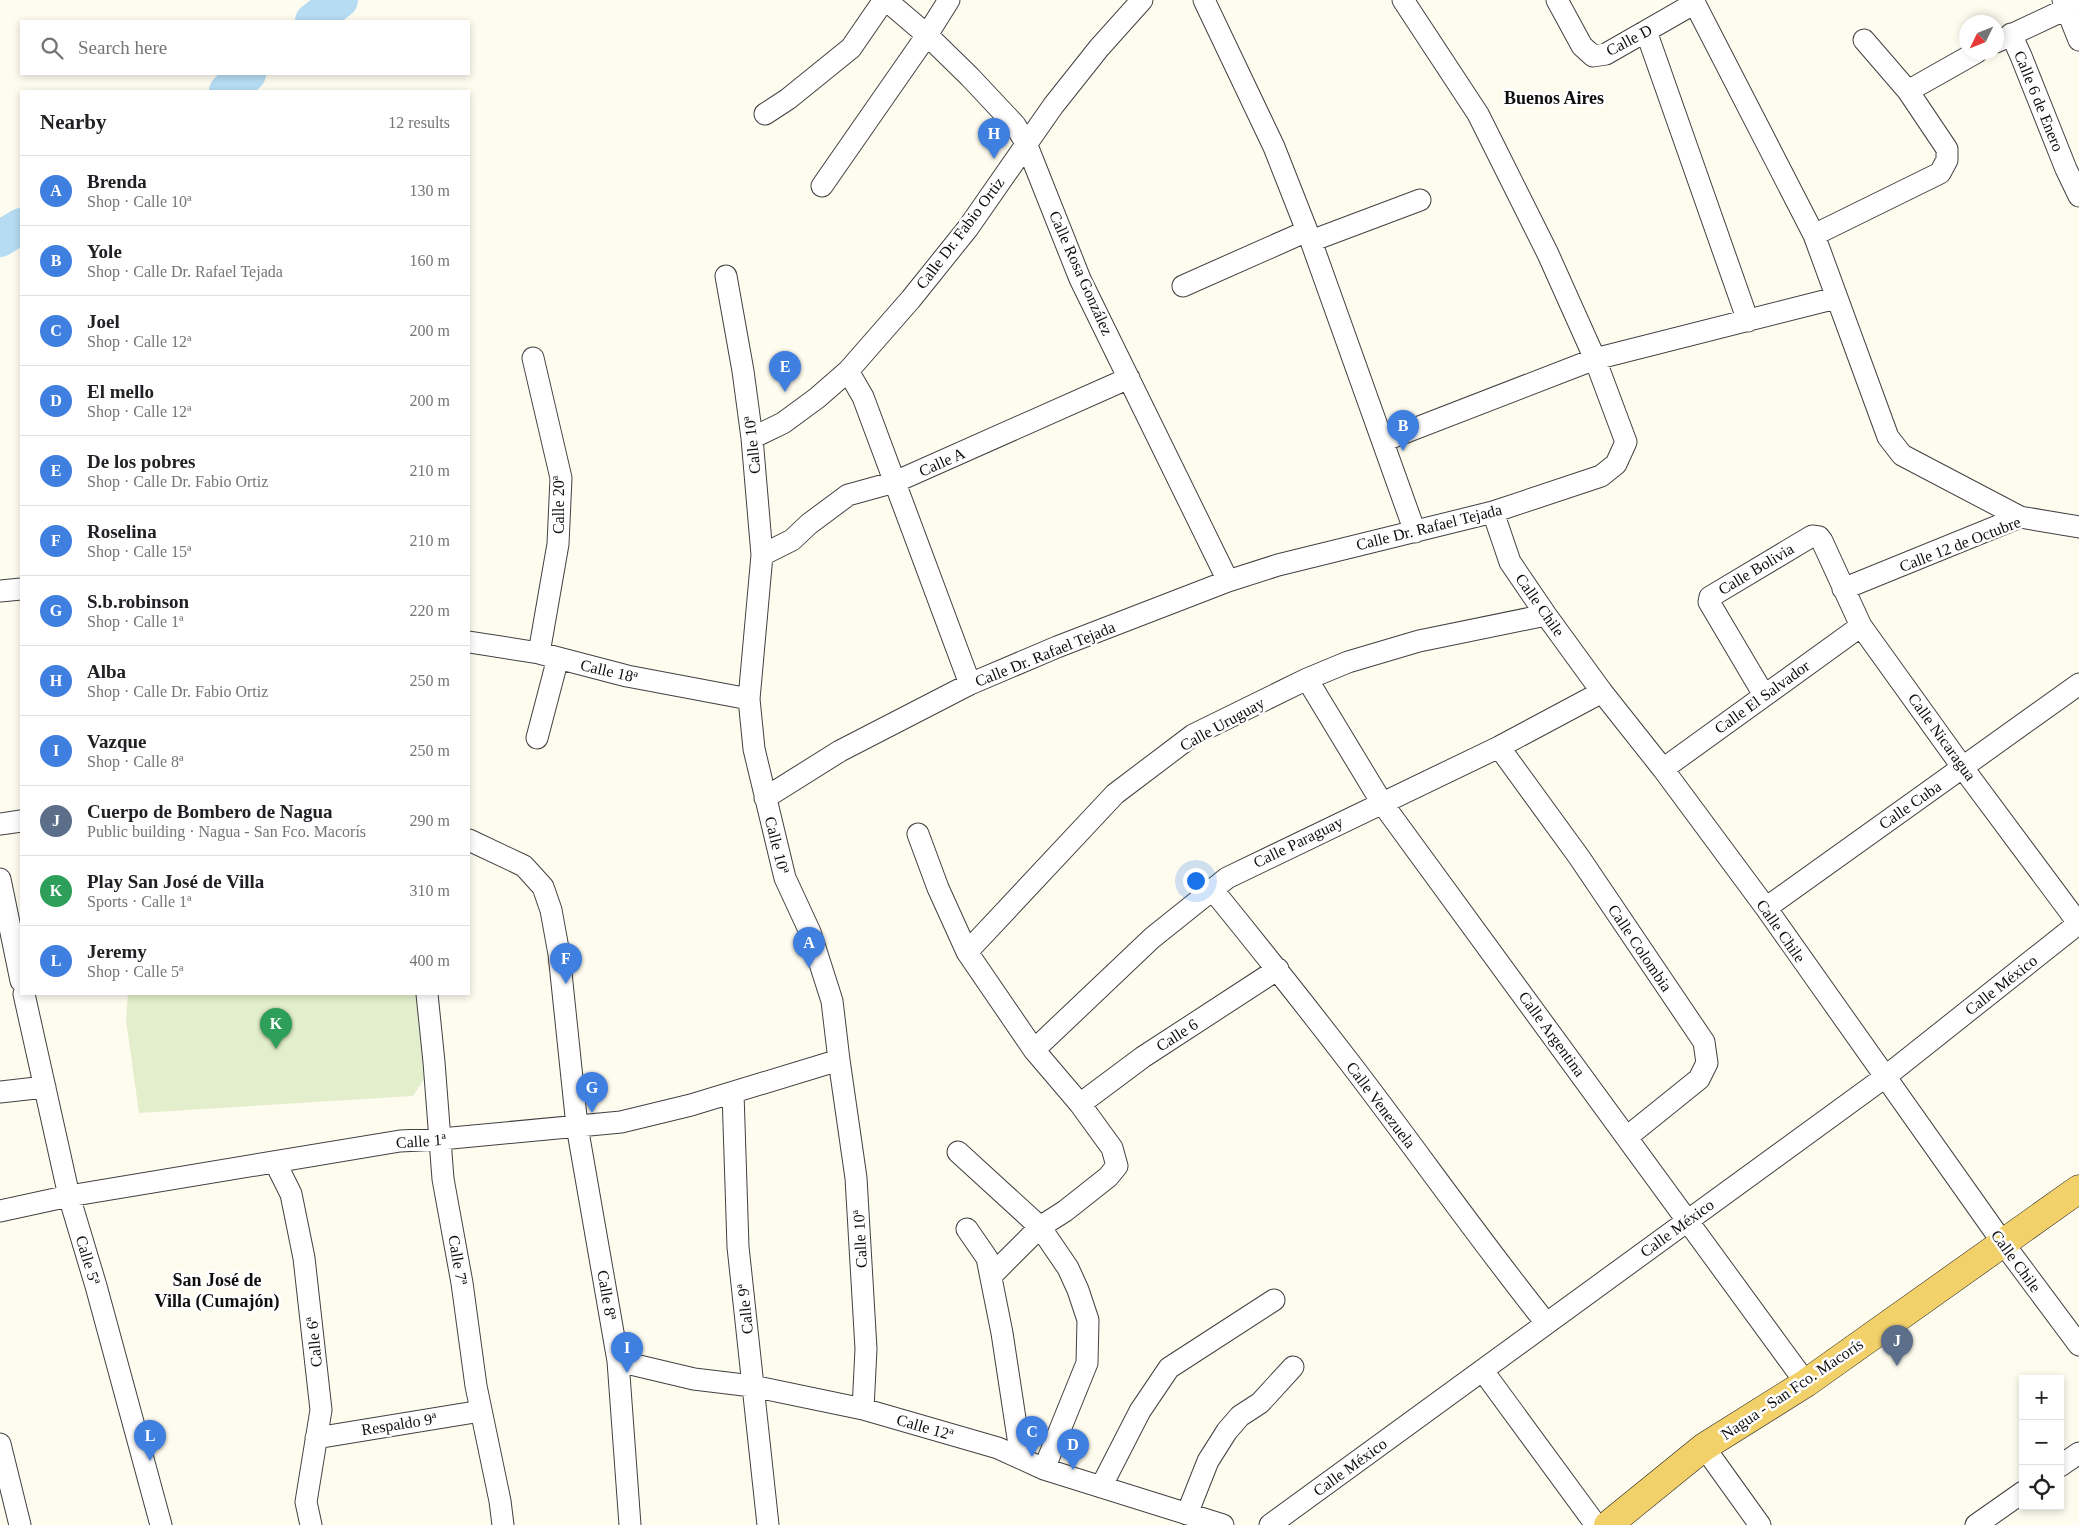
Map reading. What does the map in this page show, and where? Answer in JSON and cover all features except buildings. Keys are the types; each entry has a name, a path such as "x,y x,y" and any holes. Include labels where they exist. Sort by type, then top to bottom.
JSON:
{"main road":[{"name":"Nagua - San Fco. Macorís","path":"1608,1525 1704,1447 1806,1383 2079,1189"}],"street":[{"name":"Calle Rosa González","path":"885,0 927,35 1015,125 1026,144 1080,279 1228,581"},
{"path":"765,114 788,99 851,48 885,0"},
{"path":"822,186 927,35 949,0"},
{"name":"Calle Dr. Fabio Ortiz","path":"752,438 783,422 817,398 848,371 911,299 968,228 1026,144 1099,48 1142,0"},
{"path":"1204,0 1274,148 1309,236 1415,532"},
{"name":"Calle Dr. Rafael Tejada","path":"765,798 840,751 970,684 1057,647 1228,581 1278,565 1493,512 1601,476 1616,464 1626,442 1595,359 1548,254 1478,114 1402,0"},
{"name":"Calle D","path":"1558,0 1582,46 1594,56 1606,54 1694,2"},
{"path":"1694,2 1814,235 1888,438 1902,455 2020,517"},
{"path":"2004,38 2070,4 2079,40"},
{"path":"1646,31 1748,320"},
{"name":"Calle 6 de Enero","path":"2004,38 2022,56 2066,169 2079,196"},
{"path":"1814,235 1940,172 1947,160 1947,149 1908,91 1864,40"},
{"path":"1908,91 1963,60"},
{"path":"1183,286 1309,236 1420,200"},
{"name":"Calle 10ª","path":"726,276 743,371 752,438 762,555 748,699 754,749 785,878 810,932 832,1001 838,1060 856,1178 866,1349 864,1410"},
{"path":"1383,441 1595,359 1836,298"},
{"name":"Calle 20ª","path":"532,358 561,478 558,544 548,656 536,738"},
{"path":"848,371 863,396 970,684"},
{"name":"Calle A","path":"762,555 792,540 809,524 848,495 895,482 1129,378"},
{"name":"Calle Chile","path":"1493,512 1510,562 1546,615 1766,908 2003,1243 2079,1345"},
{"name":"Calle 12 de Octubre","path":"1844,590 2020,517 2079,527"},
{"name":"Calle Bolivia","path":"1764,695 1709,602 1710,597 1812,536 1818,537 1822,541"},
{"name":"Calle Nicaragua","path":"1822,541 1862,626 1963,768 2079,923"},
{"path":"0,591 20,589"},
{"name":"Calle Uruguay","path":"966,952 1115,794 1192,736 1307,679 1348,662 1419,641 1546,615"},
{"name":"Calle El Salvador","path":"1663,769 1862,626"},
{"name":"Calle 18ª","path":"470,642 548,656 627,676 748,699"},
{"name":"Calle Argentina","path":"1307,679 1382,803 1806,1383"},
{"name":"Calle Cuba","path":"1766,908 2079,684"},
{"name":"Calle Paraguay","path":"1034,1050 1152,938 1227,878 1499,747 1602,692"},
{"name":"Calle Colombia","path":"1499,747 1579,857 1704,1042 1708,1063 1700,1079 1627,1136"},
{"path":"0,824 20,821"},
{"path":"918,834 938,888 966,952 1034,1050 1080,1104 1112,1148 1118,1166 1108,1177 1065,1211 1040,1227 991,1276"},
{"name":"Calle 8ª","path":"470,840 524,866 543,887 550,910 559,954 577,1126 618,1361 630,1525"},
{"path":"0,879 6,937 20,978"},
{"name":"Calle Venezuela","path":"1212,889 1278,970 1388,1114 1500,1266 1546,1323"},
{"name":"Calle México","path":"1270,1525 1885,1077 2079,923"},
{"name":"Calle 6","path":"1080,1104 1142,1057 1278,970"},
{"name":"Calle 5ª","path":"24,995 69,1196 96,1286 161,1525"},
{"name":"Calle 7ª","path":"427,995 443,1179 462,1283 476,1386 503,1525"},
{"name":"Calle 1ª","path":"0,1211 69,1196 400,1141 441,1139 621,1122 733,1093 838,1060"},
{"path":"0,1092 45,1087"},
{"name":"Calle 9ª","path":"733,1093 738,1247 768,1525"},
{"path":"958,1152 1040,1227 1068,1268 1088,1320 1087,1362 1044,1469"},
{"name":"Calle 6ª","path":"275,1162 291,1194 304,1258 321,1410 306,1502 310,1525"},
{"path":"967,1229 987,1258 1002,1334 1021,1458"},
{"path":"1101,1487 1140,1411 1169,1368 1274,1300"},
{"name":"Calle 12ª","path":"618,1361 694,1379 752,1386 864,1410 998,1448 1044,1469 1223,1525"},
{"path":"1187,1514 1208,1461 1226,1431 1240,1416 1260,1402 1293,1367"},
{"path":"1483,1371 1596,1525"},
{"name":"Respaldo 9ª","path":"316,1438 481,1411"},
{"path":"0,1444 20,1525"},
{"path":"1704,1447 1760,1525"},
{"path":"2061,1465 2079,1453"},
{"path":"1976,1525 2019,1495"}],"green space":[{"path":"128,995 416,995 424,1079 413,1096 139,1113 126,1020"}],"waterway":[{"path":"314,20 340,0"},
{"path":"228,90 247,75"},
{"path":"0,239 20,227"}],"place":[{"name":"Alba","path":"994,159"},
{"name":"De los pobres","path":"785,392"},
{"name":"Yole","path":"1403,451"},
{"name":"Brenda","path":"809,968"},
{"name":"Roselina","path":"566,984"},
{"name":"Play San José de Villa","path":"276,1049"},
{"name":"S.b.robinson","path":"592,1113"},
{"name":"Cuerpo de Bombero de Nagua","path":"1897,1366"},
{"name":"Vazque","path":"627,1373"},
{"name":"Joel","path":"1032,1457"},
{"name":"Jeremy","path":"150,1461"},
{"name":"El mello","path":"1073,1470"}],"district":[{"name":"Buenos Aires","path":"1554,98"},
{"name":"San José de Villa (Cumajón)","path":"217,1290"}]}
